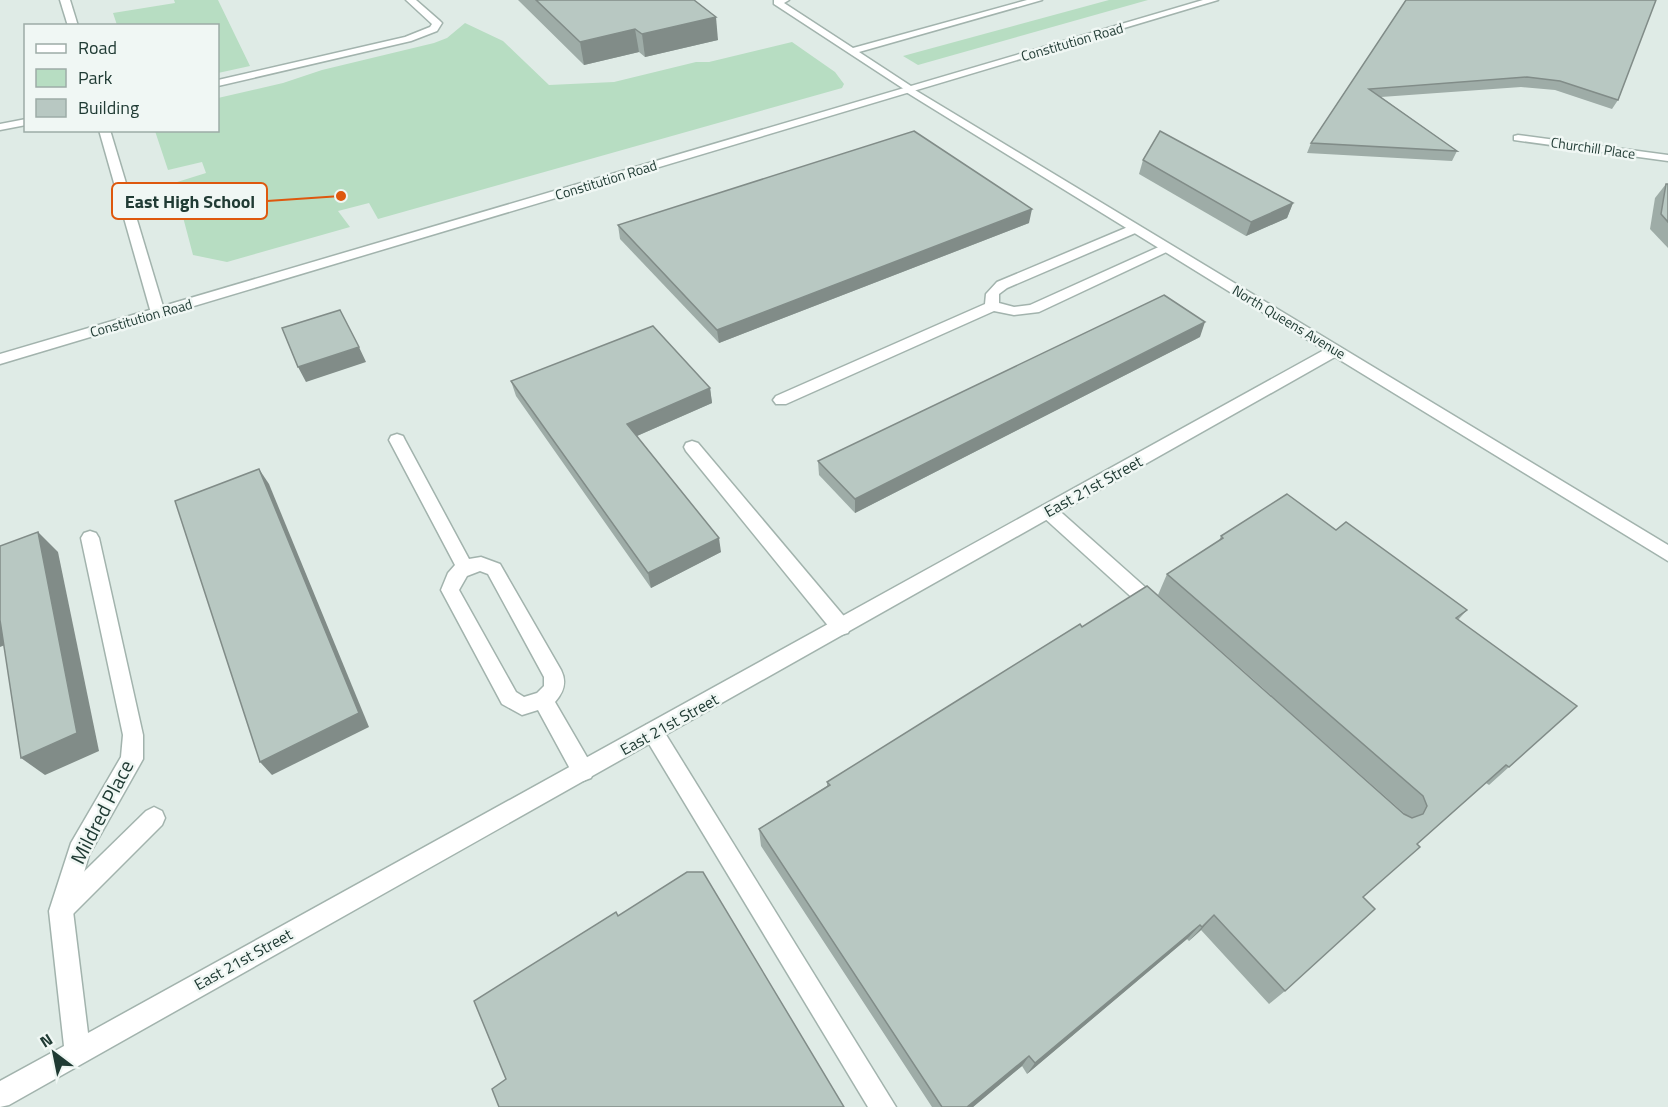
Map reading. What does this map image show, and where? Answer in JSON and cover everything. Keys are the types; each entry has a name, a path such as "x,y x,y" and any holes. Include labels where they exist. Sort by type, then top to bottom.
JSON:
{"street":[{"path":"65,0 72,24"},
{"path":"219,83 408,39 434,28 437,23 411,0"},
{"path":"852,51 1037,0"},
{"name":"Constitution Road","path":"0,359 1212,0"},
{"name":"North Queens Avenue","path":"778,1 910,90 1668,554"},
{"path":"0,127 24,122"},
{"path":"105,132 158,313"},
{"name":"Churchill Place","path":"1518,138 1668,158"},
{"path":"993,306 991,298 993,291 1002,285 1135,228"},
{"path":"781,399 993,306 1020,312 1034,309 1167,248"},
{"name":"East 21st Street","path":"0,1096 350,898 583,771 1336,350"},
{"path":"397,440 464,566"},
{"path":"692,447 841,627"},
{"path":"1048,511 1172,623"},
{"name":"Mildred Place","path":"78,1052 61,911 79,850 132,759 133,735 90,538"},
{"path":"481,564 494,569 554,676 554,689 543,700 522,706 509,698 450,590 454,576 464,566 481,564"},
{"path":"543,700 583,771"},
{"path":"653,732 883,1107"},
{"path":"61,911 154,818"}],"green space":[{"path":"174,0 218,0 250,66 219,73 219,24 117,24 113,13 175,3"},
{"path":"1109,0 1148,0 918,65 903,56"},
{"path":"465,23 503,41 549,85 614,82 792,42 835,72 844,84 842,88 378,219 369,203 338,211 350,227 227,262 193,255 174,183 206,173 202,162 168,170 155,132 219,132 219,98 283,83 322,70 447,38"}],"building":[{"path":"536,0 694,0 716,17 642,34 635,29 580,42"},
{"path":"1406,0 1656,0 1618,100 1560,81 1527,77 1369,89 1457,151 1311,143"},
{"path":"914,131 1032,209 717,330 618,225"},
{"path":"1160,131 1293,203 1251,222 1143,160"},
{"path":"1666,184 1668,184 1668,222 1661,214"},
{"path":"1164,295 1205,322 855,499 818,461"},
{"path":"340,310 359,347 298,367 282,328"},
{"path":"653,326 710,388 627,424 719,538 648,573 511,381"},
{"path":"259,469 359,713 260,762 175,501"},
{"path":"1287,494 1336,530 1346,522 1467,610 1456,618 1577,706 1417,844 1420,847 1363,897 1375,909 1285,991 1214,915 1035,1063 1029,1056 967,1107 942,1107 759,829 830,785 827,782 1080,624 1082,627 1147,586 1404,814 1412,818 1423,814 1427,806 1423,796 1167,574"},
{"path":"38,532 77,733 21,758 0,620 0,546"},
{"path":"687,872 703,872 844,1107 499,1107 492,1089 506,1079 474,1001 616,912 618,916"}],"place":[{"name":"East High School","path":"341,196"}]}
